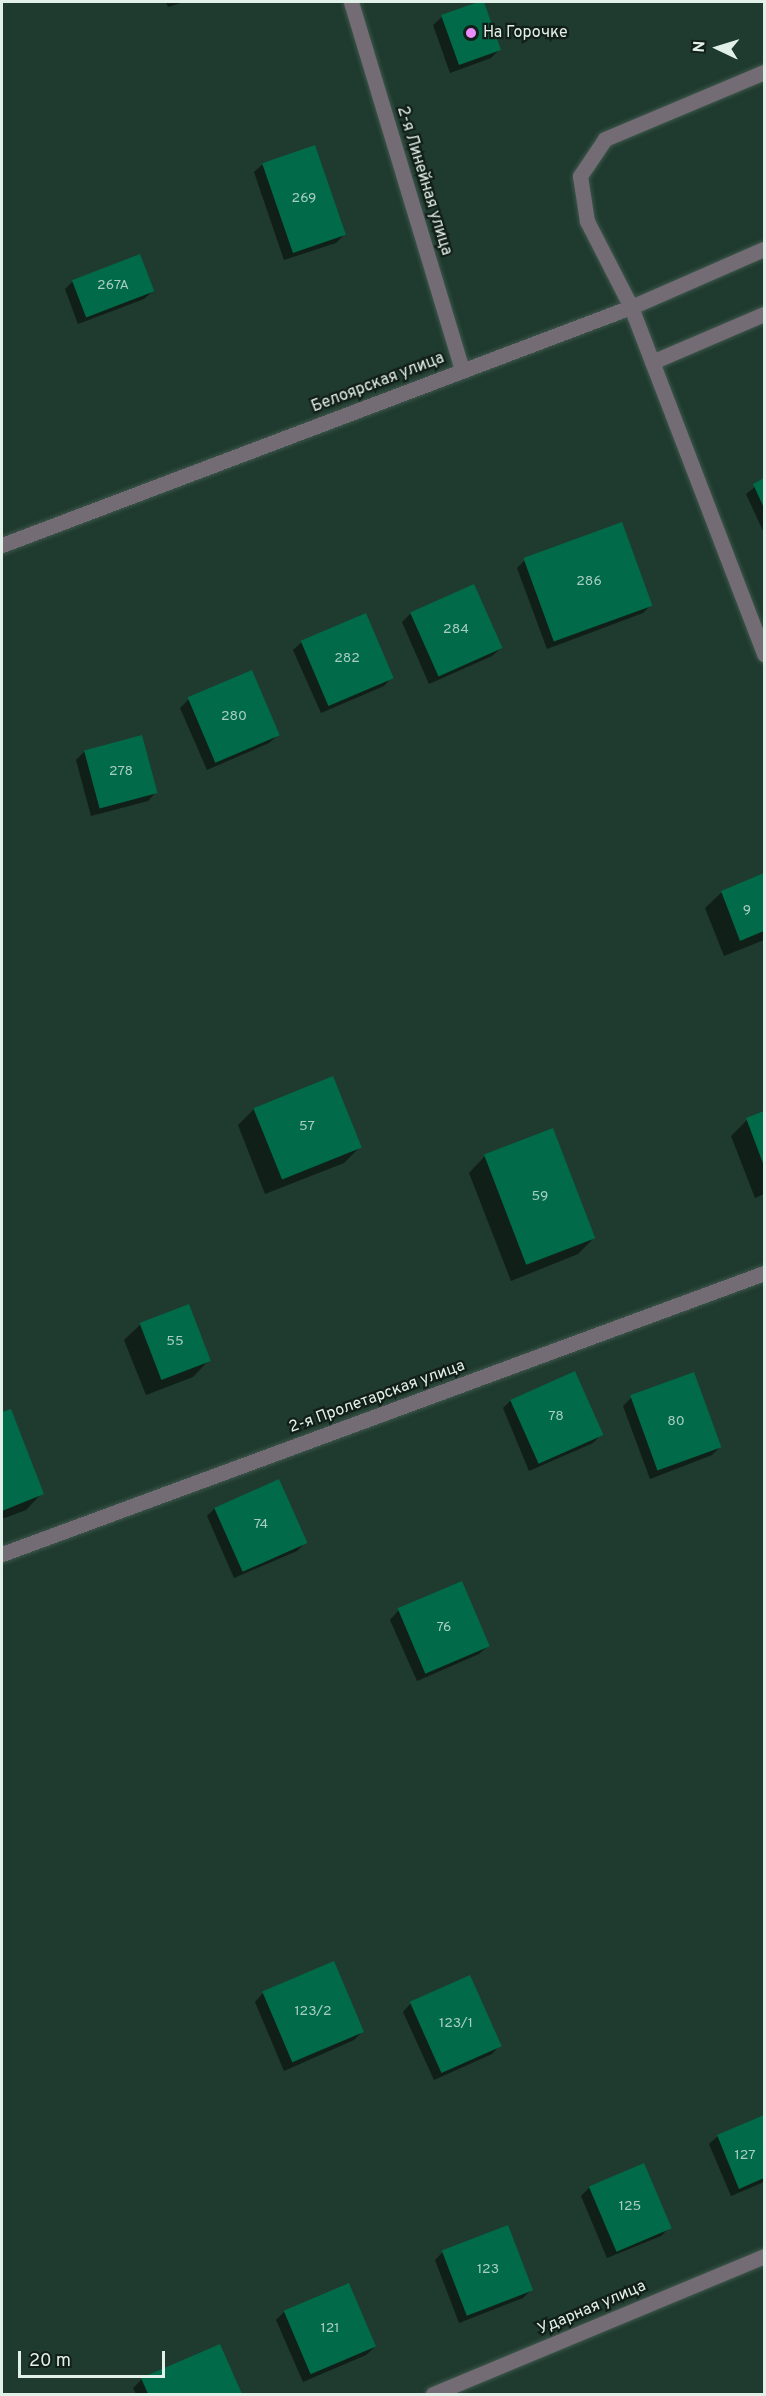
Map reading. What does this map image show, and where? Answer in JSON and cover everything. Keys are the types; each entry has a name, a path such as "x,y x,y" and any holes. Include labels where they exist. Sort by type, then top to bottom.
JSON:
{"street":[{"name":"2-я Линейная улица","path":"351,2 462,370"},
{"path":"765,72 605,139 580,176 587,221 631,307 765,654"},
{"name":"Белоярская улица","path":"2,545 631,307 765,249"},
{"path":"652,362 765,314"},
{"name":"2-я Пролетарская улица","path":"2,1554 765,1273"},
{"name":"Ударная улица","path":"433,2394 765,2256"}],"building":[{"name":"На Горочке","path":"484,2 501,50 459,65 441,15"},
{"path":"315,145 346,235 293,253 262,163"},
{"path":"140,254 154,291 86,318 72,280"},
{"path":"764,478 764,508 753,484"},
{"path":"622,522 652,606 554,642 523,558"},
{"path":"474,584 502,648 439,676 410,612"},
{"path":"366,613 394,678 328,706 301,641"},
{"path":"252,670 280,735 215,763 188,697"},
{"path":"142,735 158,793 100,808 84,751"},
{"path":"764,873 764,931 740,941 721,891"},
{"path":"333,1076 362,1147 282,1180 253,1108"},
{"path":"764,1111 764,1166 746,1118"},
{"path":"553,1128 595,1238 526,1265 484,1155"},
{"path":"189,1304 211,1361 161,1380 140,1323"},
{"path":"575,1371 603,1435 539,1464 510,1400"},
{"path":"694,1372 721,1447 657,1470 630,1395"},
{"path":"11,1409 44,1494 2,1511 2,1412"},
{"path":"279,1479 307,1543 243,1572 214,1508"},
{"path":"462,1581 490,1646 425,1674 398,1608"},
{"path":"334,1961 364,2032 292,2062 262,1991"},
{"path":"470,1975 502,2046 441,2073 410,2002"},
{"path":"764,2115 764,2178 739,2189 717,2135"},
{"path":"644,2163 672,2228 617,2252 589,2186"},
{"path":"508,2225 533,2290 467,2316 442,2250"},
{"path":"349,2283 376,2347 311,2374 284,2311"},
{"path":"220,2344 242,2394 148,2394 141,2378"}],"place":[{"name":"На Горочке","path":"471,33"}]}
